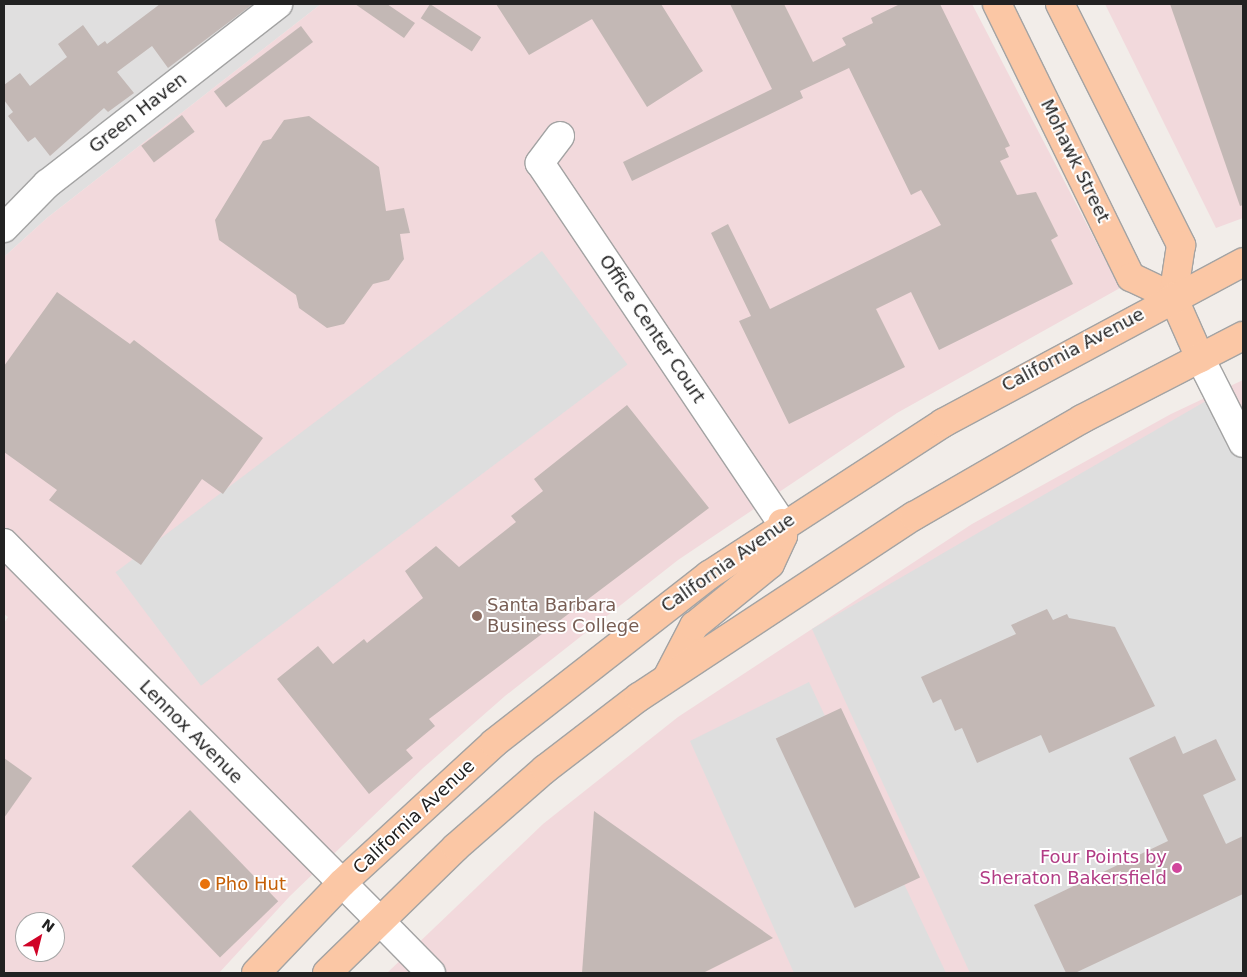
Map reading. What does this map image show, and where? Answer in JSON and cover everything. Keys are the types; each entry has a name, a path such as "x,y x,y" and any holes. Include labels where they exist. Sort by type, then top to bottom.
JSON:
{"main road":[{"name":"Mohawk Street","path":"998,4 1131,277 1173,297"},
{"path":"1060,4 1181,245 1173,297 1200,358"},
{"name":"California Avenue","path":"256,973 342,883 564,685 782,523 1011,383 1243,262"},
{"path":"327,973 379,920 545,769 667,678 914,516 1243,336"},
{"path":"667,678 694,626 770,564 783,536 782,523"}],"street":[{"name":"Green Haven","path":"4,228 47,184 278,4"},
{"name":"Office Center Court","path":"560,136 540,163 782,523"},
{"path":"1200,358 1243,442"},
{"name":"Lennox Avenue","path":"4,543 431,973"}],"shaded area":[{"path":"4,4 321,4 47,218 4,257"},
{"path":"321,4 972,4 1120,288 897,413 678,560 505,696 422,769 290,896 219,973 4,973 4,623 8,617 4,614 4,257 47,218"},
{"path":"1105,4 1243,4 1243,218 1216,228"},
{"path":"542,251 627,364 201,686 116,572"},
{"path":"1243,380 1243,973 387,973 543,824 678,717 972,524 1171,414"},
{"path":"1218,394 1243,442 1243,973 970,973 812,629"},
{"path":"809,682 946,973 794,973 690,741"}],"building":[{"path":"160,4 253,4 168,68 152,46 117,72 134,93 108,112 104,108 50,156 35,137 28,142 8,116 13,112 4,100 4,85 20,73 30,86 67,57 58,44 83,25 98,46 105,41 107,44"},
{"path":"355,4 387,4 415,23 404,38"},
{"path":"430,4 481,37 472,51 421,18"},
{"path":"496,4 661,4 703,71 647,107 592,19 529,55"},
{"path":"730,4 784,4 813,62 846,45 842,38 873,23 871,18 900,4 940,4 1010,146 1005,148 1009,157 1000,161 1017,195 1036,192 1058,236 1051,240 1073,284 939,350 911,292 876,309 905,367 789,424 739,321 751,316 711,233 728,224 770,309 941,225 921,190 911,195 849,68 800,91 803,98 632,181 623,162 772,89"},
{"path":"1170,4 1243,4 1243,205 1240,206"},
{"path":"301,26 313,42 226,108 214,92"},
{"path":"182,115 195,132 154,162 141,146"},
{"path":"309,116 379,167 386,211 404,208 410,233 400,234 404,259 389,280 373,284 344,324 327,328 299,308 296,295 219,240 215,220 263,141 271,139 284,120"},
{"path":"57,292 130,344 134,340 263,438 223,494 202,479 141,565 49,500 57,490 4,452 4,366"},
{"path":"627,405 709,508 429,719 435,726 406,750 413,758 369,794 277,679 318,646 333,664 364,639 367,643 423,598 405,571 436,546 459,567 516,522 511,516 543,491 534,479"},
{"path":"1047,609 1053,620 1067,614 1069,618 1115,627 1155,706 1049,753 1041,735 977,763 962,728 955,731 941,699 933,703 921,677 1016,634 1011,625"},
{"path":"841,708 920,877 855,908 776,738"},
{"name":"Four Points by Sheraton Bakersfield","path":"1175,736 1183,754 1216,739 1236,780 1203,795 1226,844 1243,836 1243,894 1075,973 1066,973 1034,905 1168,841 1129,758"},
{"path":"4,758 32,778 4,818"},
{"name":"Pho Hut","path":"190,810 278,901 220,958 132,866"},
{"path":"594,811 773,938 703,973 582,973"}],"place":[{"name":"Santa Barbara Business College","path":"477,616"},
{"name":"Four Points by Sheraton Bakersfield","path":"1177,868"},
{"name":"Pho Hut","path":"205,884"}]}
